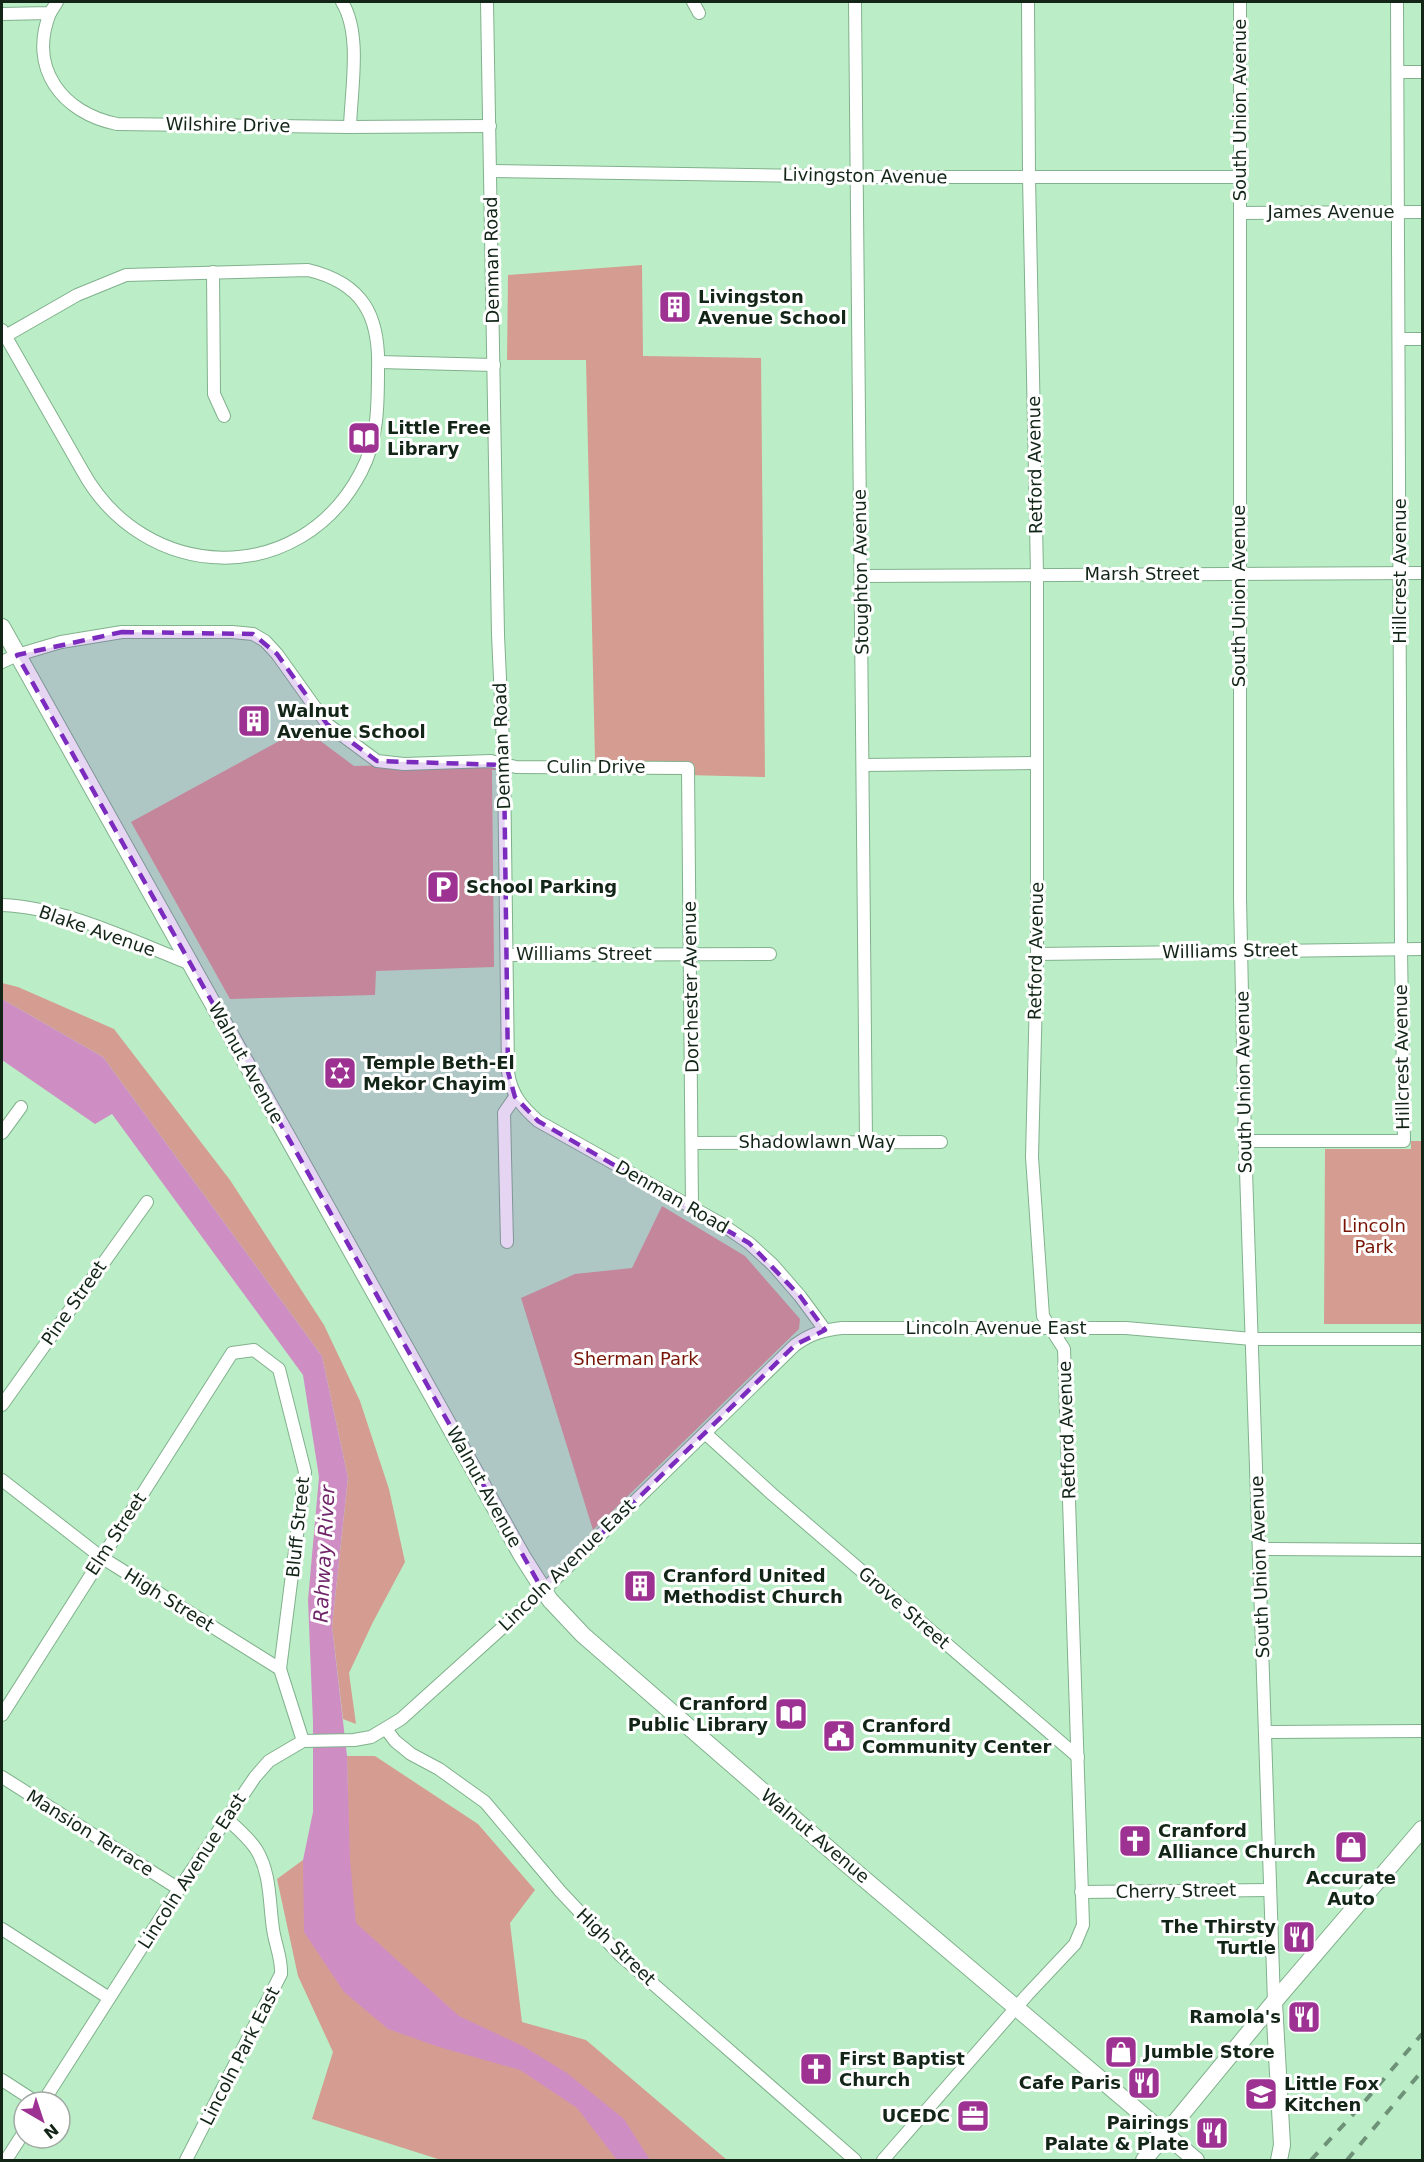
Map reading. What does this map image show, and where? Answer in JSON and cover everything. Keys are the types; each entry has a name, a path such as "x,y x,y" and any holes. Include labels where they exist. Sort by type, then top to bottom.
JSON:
{"street":[{"path":"2,14 50,13 57,2"},
{"path":"342,2 347,11 353,35 350,127"},
{"name":"Denman Road","path":"487,2 498,635 504,765 510,1084 515,1097 538,1121 692,1207 749,1243 773,1265 825,1330"},
{"name":"Stoughton Avenue","path":"855,2 866,1142"},
{"name":"Retford Avenue","path":"883,2160 1016,2008 1076,1944 1083,1925 1064,1349 1043,1316 1032,1157 1037,954 1037,574 1028,2"},
{"name":"South Union Avenue","path":"1240,2 1241,951 1245,1141 1270,1890 1282,2145 1279,2160"},
{"name":"Hillcrest Avenue","path":"1245,1141 1404,1141 1401,950 1397,2"},
{"name":"Wilshire Drive","path":"50,13 44,47 51,79 71,105 100,121 117,124 350,127 490,126"},
{"path":"1398,72 1422,72"},
{"name":"Livingston Avenue","path":"491,171 856,177 1240,177"},
{"name":"James Avenue","path":"1240,213 1422,212"},
{"path":"308,270 325,274 340,281 359,297 372,318 378,343 378,411 373,440 362,470 345,497 323,520 288,542 250,555 210,557 162,546 134,531 109,510 90,484 3,334 76,295 126,275 213,272 308,270"},
{"path":"213,272 214,394 224,416"},
{"path":"1399,339 1422,339"},
{"path":"379,362 494,364"},
{"name":"Marsh Street","path":"861,576 1422,573"},
{"name":"Walnut Avenue","path":"2,627 543,1591 583,1635 1196,2160"},
{"name":"Culin Drive","path":"17,655 61,642 122,632 253,634 265,641 276,654 327,723 377,761 404,764 491,761 516,767 688,768"},
{"path":"2,662 17,655"},
{"path":"863,765 1036,763"},
{"name":"Dorchester Avenue","path":"688,768 692,1207"},
{"name":"Blake Avenue","path":"2,905 20,906 92,925 191,964"},
{"name":"Williams Street","path":"1037,954 1422,949"},
{"name":"Williams Street","path":"507,955 770,954"},
{"path":"507,1242 504,1113 515,1097"},
{"path":"2,1133 21,1107"},
{"name":"Shadowlawn Way","path":"692,1143 941,1142"},
{"name":"Pine Street","path":"2,1405 147,1202"},
{"name":"Lincoln Avenue East","path":"51,2090 179,1889 255,1777 269,1761 306,1741 354,1740 371,1737 401,1719 543,1591 795,1345 809,1335 825,1330 1126,1328 1252,1340 1422,1338"},
{"name":"Bluff Street","path":"232,1353 254,1350 279,1368 306,1472 280,1669"},
{"name":"Elm Street","path":"2,1715 232,1353"},
{"name":"Grove Street","path":"705,1433 772,1494 1078,1757"},
{"name":"High Street","path":"2,1480 101,1557 280,1669"},
{"path":"1260,1549 1422,1550"},
{"path":"280,1669 306,1741"},
{"name":"High Street","path":"386,1729 395,1741 411,1754 439,1769 485,1802 560,1892 620,1955 855,2160"},
{"path":"1266,1732 1422,1731"},
{"name":"Mansion Terrace","path":"2,1777 179,1889"},
{"name":"Lincoln Park East","path":"186,2160 281,1974 264,1865 254,1847 227,1819"},
{"path":"1144,2160 1274,2002 1422,1829"},
{"name":"Cherry Street","path":"1082,1893 1270,1890"},
{"path":"2,1929 109,1998"},
{"path":"2,2080 17,2090"}],"highlighted area":[{"path":"122,632 253,634 277,654 327,724 377,761 504,765 508,1072 515,1097 538,1121 749,1243 800,1296 825,1330 795,1345 543,1591 17,655"}],"green space":[{"path":"642,265 643,356 761,358 765,777 492,770 494,967 376,971 375,995 230,999 131,822 303,728 354,766 595,761 586,360 507,360 508,275"},
{"path":"2,983 18,987 114,1029 230,1180 324,1325 360,1401 389,1489 405,1562 349,1673 356,1724 343,1719 332,1626 348,1478 322,1356 103,1057 2,999"},
{"name":"Lincoln Park","path":"1411,1141 1422,1141 1422,1324 1324,1324 1325,1149 1411,1149"},
{"name":"Sherman Park","path":"662,1206 745,1256 800,1319 799,1329 593,1530 521,1298 575,1274 632,1268"},
{"path":"347,1756 375,1756 478,1824 535,1890 510,1923 522,2022 586,2040 727,2160 441,2160 312,2119 333,2052 298,1976 277,1879 303,1860 349,1860"}],"water":[{"name":"Rahway River","path":"2,999 103,1057 322,1356 348,1478 332,1626 347,1756 350,1860 356,1923 459,2016 523,2046 567,2073 624,2119 650,2160 617,2160 577,2108 520,2070 439,2047 388,2029 344,1992 304,1932 303,1860 313,1812 313,1723 308,1600 319,1477 303,1375 112,1114 95,1124 2,1060"}],"railway":[{"path":"1311,2160 1422,2034"},
{"path":"1347,2160 1422,2071"}],"place":[{"name":"Livingston Avenue School","path":"675,307"},
{"name":"Little Free Library","path":"364,438"},
{"name":"Walnut Avenue School","path":"254,721"},
{"name":"School Parking","path":"443,887"},
{"name":"Temple Beth-El Mekor Chayim","path":"340,1073"},
{"name":"Cranford United Methodist Church","path":"640,1586"},
{"name":"Cranford Public Library","path":"791,1714"},
{"name":"Cranford Community Center","path":"839,1736"},
{"name":"Cranford Alliance Church","path":"1135,1841"},
{"name":"Accurate Auto","path":"1351,1847"},
{"name":"The Thirsty Turtle","path":"1299,1937"},
{"name":"Ramola's","path":"1304,2017"},
{"name":"Jumble Store","path":"1121,2052"},
{"name":"First Baptist Church","path":"816,2069"},
{"name":"Cafe Paris","path":"1144,2083"},
{"name":"Little Fox Kitchen","path":"1261,2094"},
{"name":"UCEDC","path":"973,2116"},
{"name":"Pairings Palate & Plate","path":"1212,2133"}]}
